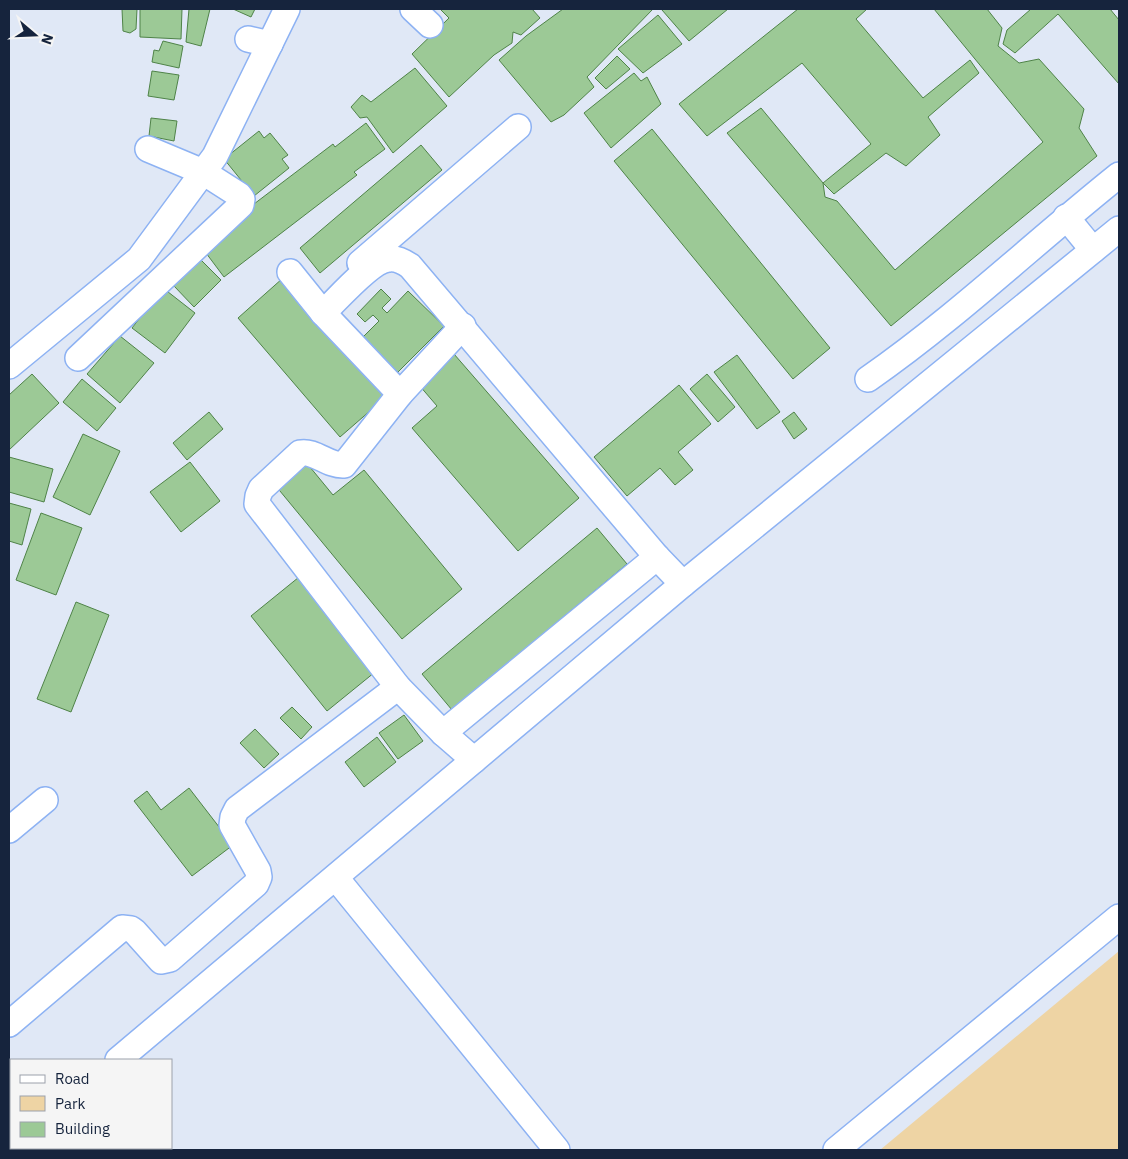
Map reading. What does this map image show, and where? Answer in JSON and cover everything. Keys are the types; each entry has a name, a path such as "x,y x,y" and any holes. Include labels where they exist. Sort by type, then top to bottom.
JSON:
{"street":[{"path":"9,366 138,259 215,156 259,41 287,9"},
{"path":"319,307 518,127"},
{"path":"78,358 241,205 242,199 239,195 203,172 148,150"},
{"path":"868,379 952,316 1066,217 1119,175"},
{"path":"1066,217 1093,250"},
{"path":"119,1059 683,584 1119,229"},
{"path":"319,307 374,264 393,259 410,266 463,326 657,557 683,584"},
{"path":"290,272 319,307 400,394"},
{"path":"952,316 976,346"},
{"path":"463,326 400,394 344,465 332,464 307,453 300,452 261,489 257,504 398,687 443,733 474,760"},
{"path":"443,733 657,557"},
{"path":"9,1024 122,928 131,929 135,932 161,961 170,960 256,884 259,877 258,871 232,825 237,809 398,687"},
{"path":"9,830 45,800"},
{"path":"336,878 557,1150"},
{"path":"836,1150 1119,917"}],"green space":[{"path":"1119,951 1119,1150 880,1150"}],"building":[{"path":"122,9 137,9 136,29 130,33 123,31"},
{"path":"140,9 182,9 181,39 140,37"},
{"path":"189,9 210,9 201,46 186,42"},
{"path":"233,9 255,9 251,17"},
{"path":"440,9 532,9 540,18 521,35 513,32 512,43 494,55 449,97 412,54 449,18"},
{"path":"563,9 653,9 587,77 594,87 564,115 551,122 499,60 526,36"},
{"path":"728,9 689,41 662,10"},
{"path":"798,9 867,9 856,19 923,98 970,60 979,73 928,117 940,135 906,166 886,153 834,194 823,183 871,144 802,63 707,136 679,104"},
{"path":"934,9 987,9 1002,28 998,46 1019,63 1039,59 1084,109 1079,128 1097,156 891,326 727,133 761,108 823,183 825,197 837,201 895,270 1043,142"},
{"path":"1031,9 1110,9 1119,20 1119,84 1058,14 1015,53 1003,44 1007,30"},
{"path":"658,15 682,44 643,73 618,49"},
{"path":"163,41 183,46 179,68 152,62 154,50 159,51"},
{"path":"617,56 630,69 606,89 595,78"},
{"path":"415,68 447,106 393,153 367,117 360,118 351,107 362,95 371,102"},
{"path":"152,71 179,75 174,100 148,96"},
{"path":"634,73 641,81 647,77 661,104 611,148 584,113"},
{"path":"151,118 177,121 174,141 149,136"},
{"path":"366,123 385,149 354,172 357,175 224,277 200,245 333,144 335,147"},
{"path":"652,129 830,348 793,379 614,161"},
{"path":"259,131 264,138 270,133 288,155 282,159 289,168 254,196 224,159"},
{"path":"421,145 442,170 320,273 300,248"},
{"path":"200,259 221,280 194,307 174,286"},
{"path":"283,278 386,397 340,437 238,318"},
{"path":"163,288 195,313 165,353 132,328"},
{"path":"381,289 391,299 382,308 387,313 408,291 444,326 398,372 363,337 379,321 373,315 365,322 357,314"},
{"path":"120,336 154,363 120,403 87,374"},
{"path":"454,354 579,498 518,551 412,428 437,406 419,385"},
{"path":"737,355 780,412 757,429 714,372"},
{"path":"32,374 59,403 9,450 9,395"},
{"path":"707,374 735,407 718,422 690,389"},
{"path":"82,379 116,408 97,431 63,402"},
{"path":"679,385 711,424 678,452 693,470 675,485 660,468 627,496 594,457"},
{"path":"209,412 223,429 187,460 173,443"},
{"path":"794,412 807,429 794,439 782,421"},
{"path":"83,434 120,451 90,515 53,497"},
{"path":"9,457 53,469 44,502 9,492"},
{"path":"305,461 333,495 364,470 462,589 402,639 275,485"},
{"path":"190,462 220,501 181,532 150,492"},
{"path":"9,503 31,509 22,545 9,541"},
{"path":"41,513 82,528 56,595 16,580"},
{"path":"597,528 627,564 452,710 422,674"},
{"path":"304,573 380,668 327,711 251,616"},
{"path":"76,602 109,615 71,712 37,699"},
{"path":"292,707 312,727 301,739 280,718"},
{"path":"404,715 423,741 398,759 379,733"},
{"path":"255,729 279,754 264,768 240,743"},
{"path":"377,737 396,762 364,787 345,762"},
{"path":"189,788 233,845 192,876 134,801 147,791 161,810"}]}
